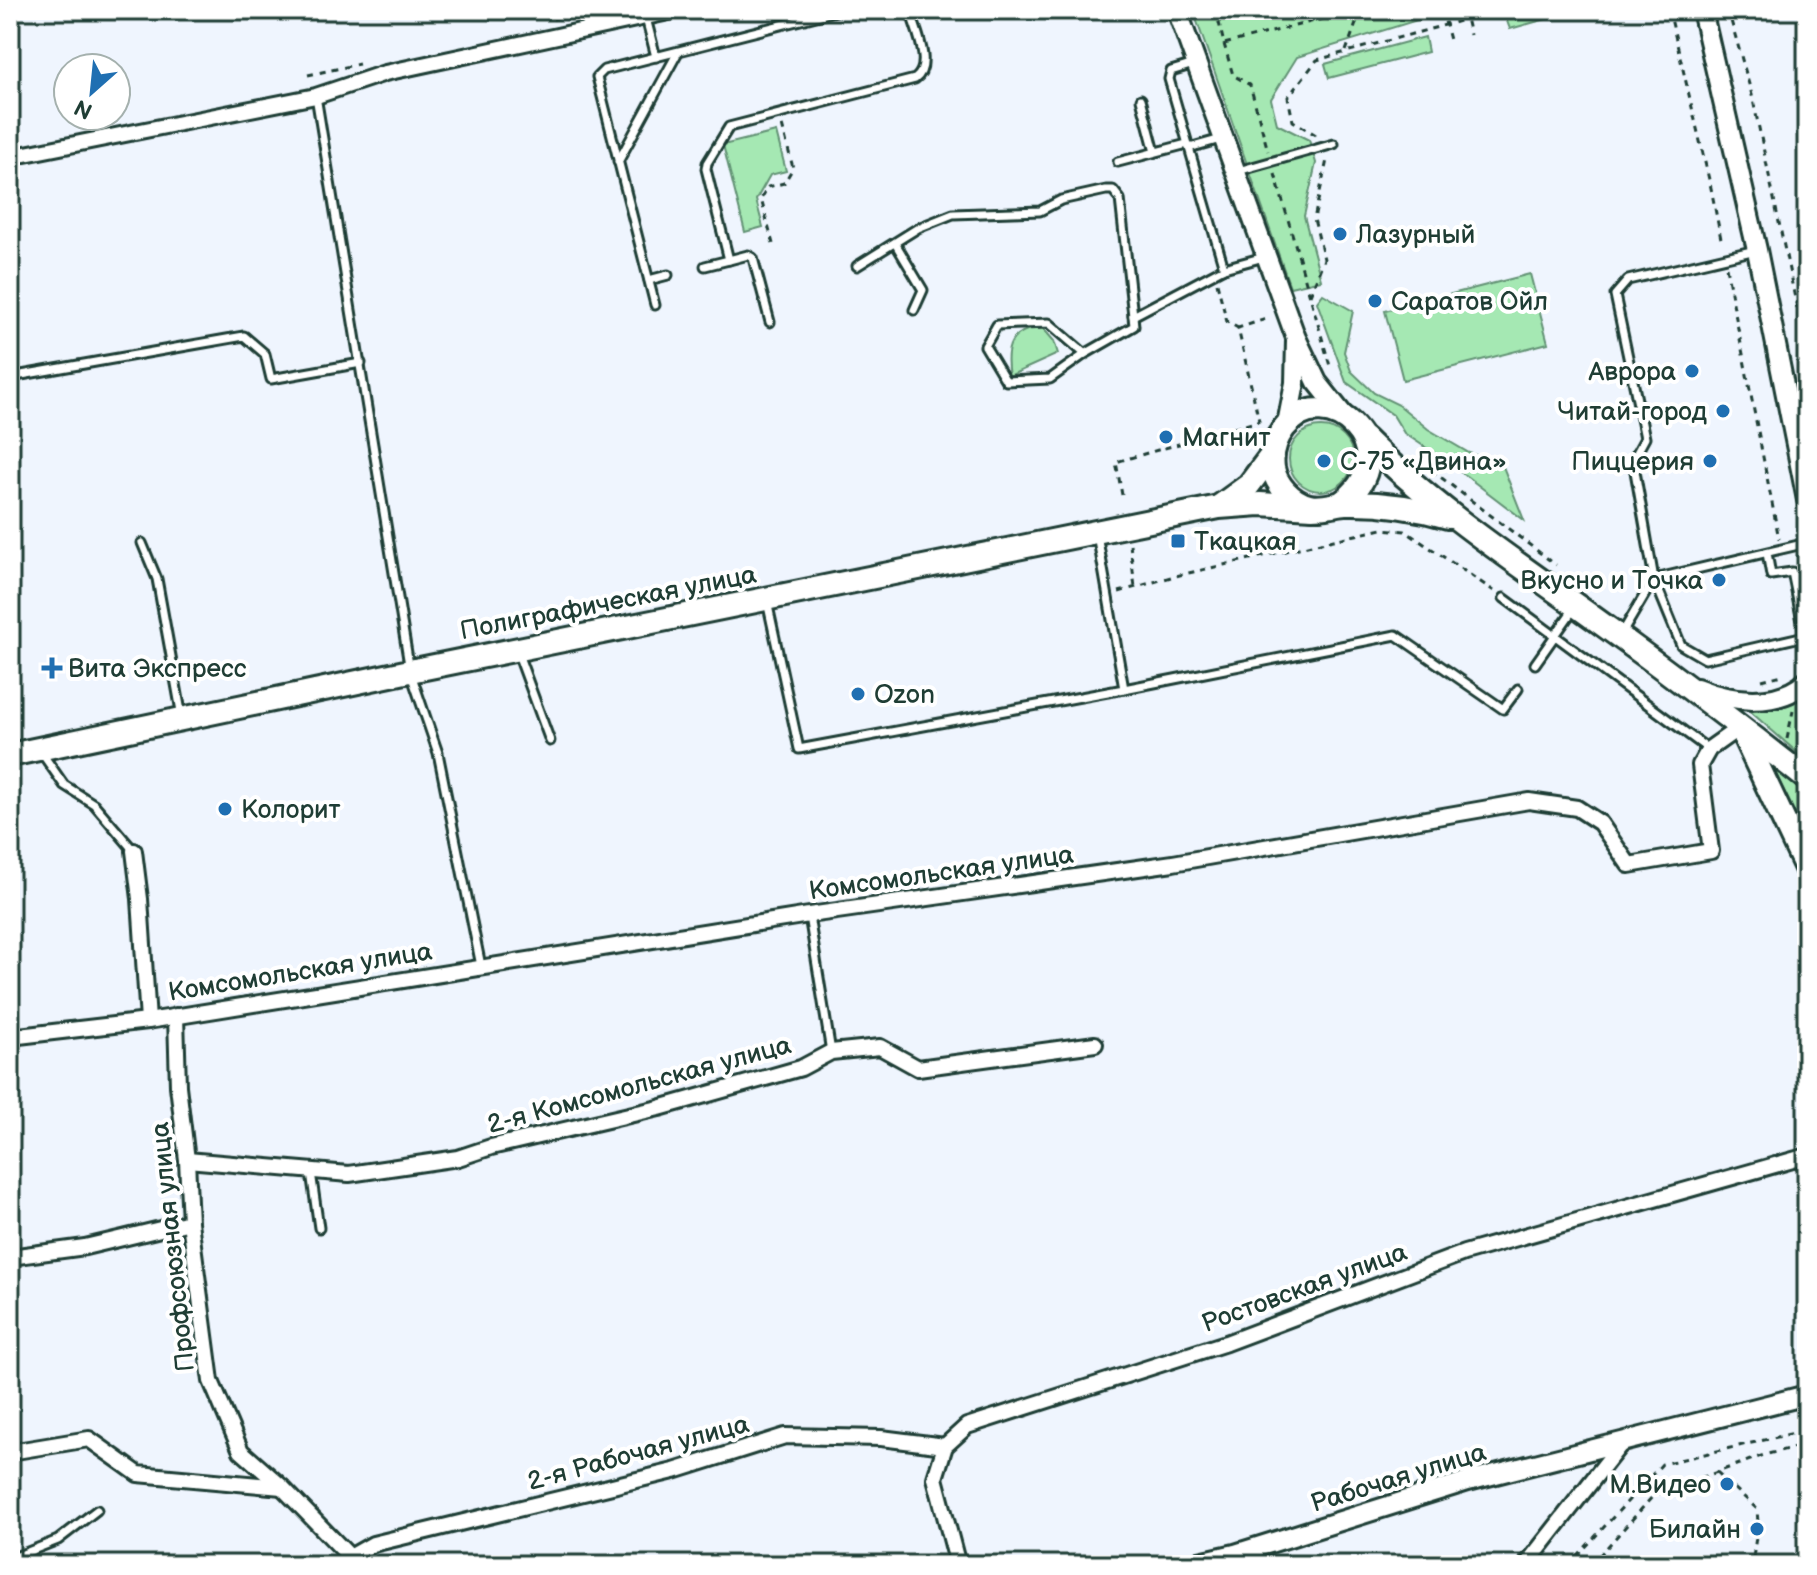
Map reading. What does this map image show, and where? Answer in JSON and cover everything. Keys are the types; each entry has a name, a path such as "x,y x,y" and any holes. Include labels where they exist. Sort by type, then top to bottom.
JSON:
{"main road":[{"path":"1287,424 1296,417 1312,412 1329,412 1345,417"},
{"name":"Полиграфическая улица","path":"1345,417 1405,479 1457,520 1620,636 1807,779"},
{"name":"Полиграфическая улица","path":"1219,507 1249,485 1273,453 1277,437 1287,424"},
{"path":"1341,503 1355,493 1366,475 1369,459 1365,439"},
{"path":"1273,453 1273,470 1279,484 1290,496 1313,507"},
{"name":"Полиграфическая улица","path":"10,755 1219,507 1260,504 1313,507 1341,503 1397,505 1457,520"},
{"name":"Полиграфическая улица","path":"1740,727 1807,870"}],"street":[{"path":"10,157 316,96 385,73 678,10"},
{"path":"1177,10 1296,338 1317,382 1345,417"},
{"path":"1702,10 1798,413 1807,500"},
{"path":"1287,424 1295,383 1296,338"},
{"path":"1676,679 1714,695 1759,700 1779,697 1799,689 1807,681"},
{"path":"1709,749 1740,727"},
{"name":"Комсомольская улица","path":"10,1037 148,1021 809,915 1173,863 1529,801 1577,808 1588,815 1600,823 1629,865 1711,851 1700,765 1709,749"},
{"path":"134,851 148,1021"},
{"name":"Профсоюзная улица","path":"176,1016 178,1086 187,1160 190,1222 211,1381 241,1451 282,1487 351,1561"},
{"name":"2-я Комсомольская улица","path":"187,1160 349,1174 458,1158 491,1147 659,1108 801,1068 831,1052 880,1047 918,1068 1095,1044"},
{"name":"Ростовская улица","path":"945,1446 967,1426 1226,1343 1464,1253 1807,1156"},
{"path":"10,1257 85,1247 190,1222"},
{"name":"Рабочая улица","path":"1186,1565 1229,1559 1468,1481 1807,1395"},
{"name":"2-я Рабочая улица","path":"351,1561 373,1544 674,1471 785,1436 881,1438 945,1446"},
{"path":"10,1452 89,1439 138,1474 282,1487"},
{"path":"1526,1565 1625,1440"},
{"path":"945,1446 935,1478 958,1565"}],"lane":[{"path":"655,305 597,77 604,70 840,10"},
{"path":"729,260 706,169 729,127 915,79 921,75 924,63 910,10"},
{"path":"641,16 656,57"},
{"path":"618,162 678,51"},
{"path":"1196,63 1168,75 1224,268"},
{"path":"316,96 410,671 438,753 481,966"},
{"path":"1141,99 1155,152"},
{"path":"1118,162 1224,138"},
{"path":"1236,172 1334,144"},
{"path":"857,266 918,228 953,214 1040,211 1061,200 1113,190 1120,199 1134,326 1085,354 1050,379 1006,381 985,346 997,325 1042,322 1054,325 1085,354"},
{"path":"895,243 923,290 914,310"},
{"path":"1757,250 1628,280 1615,295 1645,438 1633,460 1654,579 1681,645 1705,659 1805,636 1792,572 1771,575 1767,553"},
{"path":"705,266 748,255 753,258 770,322"},
{"path":"1133,316 1224,268 1266,256"},
{"path":"649,280 668,275"},
{"path":"10,377 244,336 265,354 271,379 361,363"},
{"path":"1097,531 1124,689"},
{"path":"142,543 157,579 182,719"},
{"path":"1620,636 1654,579 1807,543"},
{"path":"767,598 799,749 1396,635 1503,709 1518,689"},
{"path":"1504,598 1709,749"},
{"path":"1535,664 1577,605"},
{"path":"516,649 550,741"},
{"path":"39,749 64,785 94,804 134,851"},
{"path":"809,915 831,1052"},
{"path":"311,1172 319,1228"},
{"path":"10,1559 58,1540 97,1510"}],"path":[{"path":"1216,10 1233,75 1250,85 1332,374"},
{"path":"1224,44 1360,10"},
{"path":"1346,52 1360,10"},
{"path":"1442,10 1450,40"},
{"path":"1464,10 1470,35"},
{"path":"1310,295 1324,259 1314,219 1327,160 1321,139 1293,121 1288,97 1317,60 1500,10"},
{"path":"1728,10 1752,95 1807,355"},
{"path":"773,244 761,199 768,187 784,183 793,168 779,114"},
{"path":"1215,273 1227,322 1238,328 1266,319"},
{"path":"1122,495 1116,462 1259,421 1238,328"},
{"path":"1411,455 1561,569"},
{"path":"1768,492 1774,518"},
{"path":"1108,595 1171,577 1382,529 1405,531 1504,598"},
{"path":"1129,540 1135,588"},
{"path":"1757,681 1789,672"},
{"path":"1787,739 1794,704"},
{"path":"1569,1565 1662,1464 1807,1430"},
{"path":"1591,1565 1654,1495 1764,1455 1807,1444"},
{"path":"1717,1472 1757,1509 1752,1565"}],"green space":[{"path":"1193,10 1431,10 1424,18 1297,57 1271,99 1277,124 1309,140 1316,163 1304,216 1321,280 1290,287"},
{"path":"1526,10 1578,10 1510,29 1505,16"},
{"path":"1425,37 1428,52 1329,78 1325,64"},
{"path":"776,132 786,171 770,175 756,200 763,227 745,232 723,145"},
{"path":"1530,274 1548,343 1403,380 1385,311"},
{"path":"1323,294 1353,311 1344,352 1351,371 1374,393 1399,405 1428,429 1469,453 1502,464 1524,520 1404,433 1393,415 1346,382 1317,302"},
{"path":"1041,326 1054,341 1058,354 1009,376 1008,356 1012,342 1022,332"},
{"path":"1315,427 1327,427 1344,436 1351,447 1351,471 1344,482 1327,491 1315,491 1303,486 1294,477 1289,465 1289,453 1294,441 1303,432"},
{"path":"1807,694 1807,761 1745,707 1777,705"},
{"path":"1769,761 1807,791 1807,837"}],"place":[{"name":"Лазурный","path":"1340,234"},
{"name":"Саратов Ойл","path":"1375,301"},
{"name":"Аврора","path":"1692,371"},
{"name":"Читай-город","path":"1723,411"},
{"name":"Магнит","path":"1166,437"},
{"name":"С-75 «Двина»","path":"1324,461"},
{"name":"Пиццерия","path":"1710,461"},
{"name":"Ткацкая","path":"1178,541"},
{"name":"Вкусно и Точка","path":"1719,580"},
{"name":"Вита Экспресс","path":"52,668"},
{"name":"Ozon","path":"858,694"},
{"name":"Колорит","path":"225,809"},
{"name":"М.Видео","path":"1727,1484"},
{"name":"Билайн","path":"1757,1529"}]}
